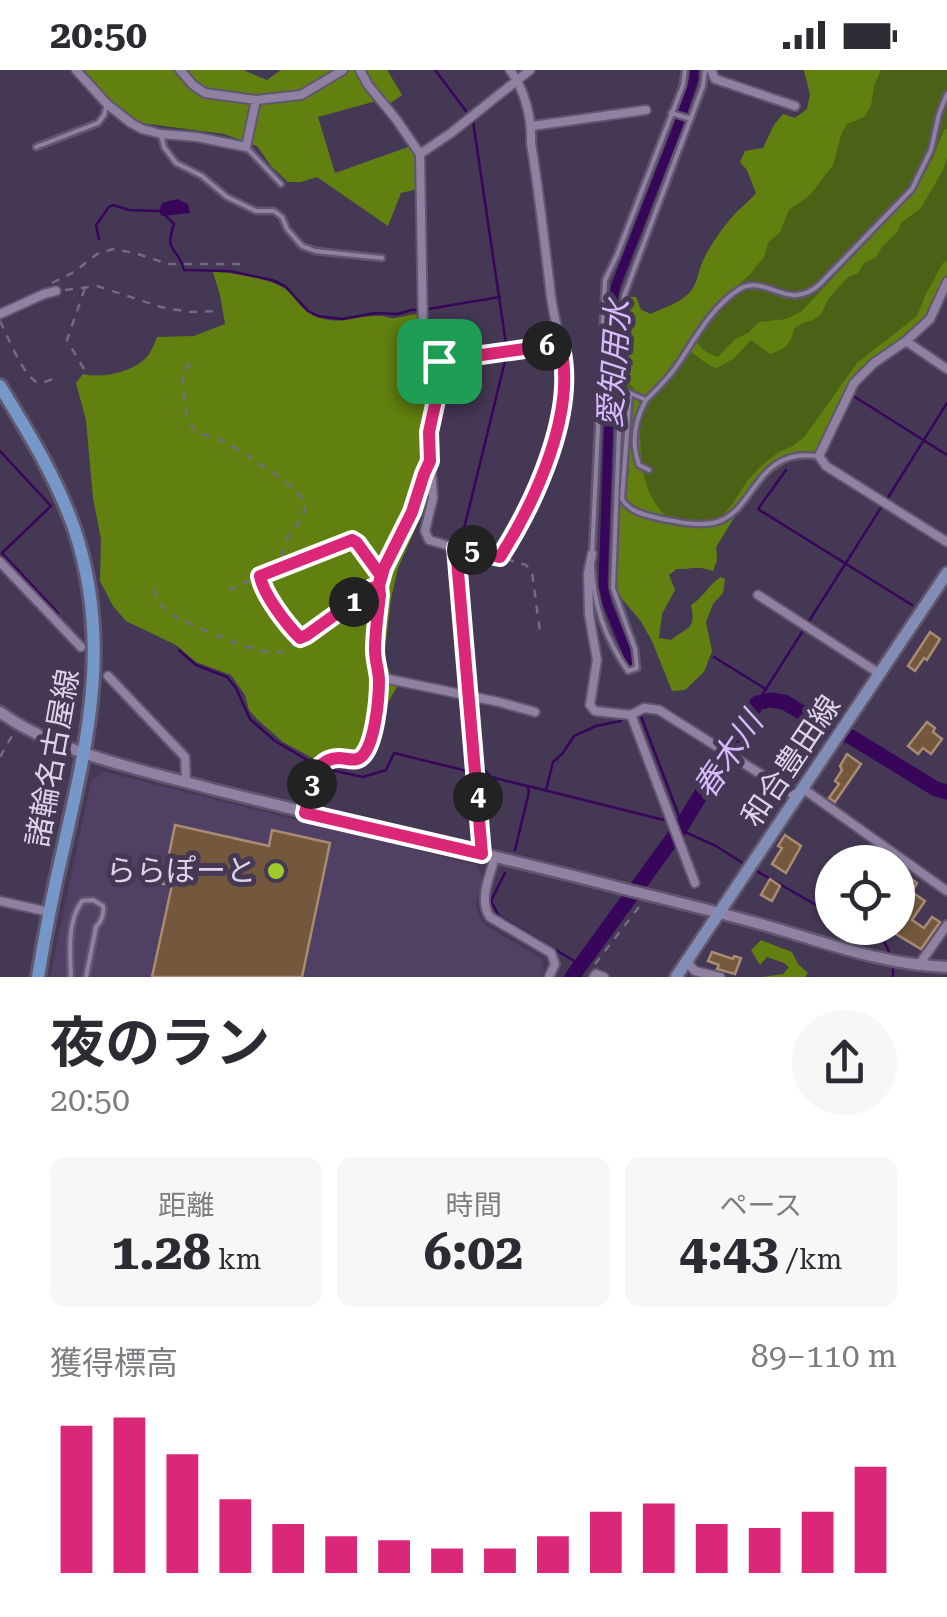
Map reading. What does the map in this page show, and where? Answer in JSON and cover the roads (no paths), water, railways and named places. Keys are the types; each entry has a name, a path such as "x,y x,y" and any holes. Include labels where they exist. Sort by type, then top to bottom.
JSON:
{"main road":[{"name":"諸輪名古屋線","path":"0,386 62,495 76,533 93,615 95,662 84,752 38,977"},
{"name":"和合豊田線","path":"676,977 692,970 718,913 947,573"}],"street":[{"path":"76,70 131,123 161,134 246,147 256,100"},
{"path":"180,70 205,93 256,100 301,95 342,70"},
{"path":"360,70 420,154 423,331 439,361 438,391 429,432 432,498 424,531 429,540 500,557 526,512 550,456 561,401 562,362 551,303 532,126 510,70"},
{"path":"420,154 530,70"},
{"path":"708,70 715,79 795,106"},
{"path":"532,126 646,110"},
{"path":"947,282 930,319 854,383 819,456 826,466 947,542"},
{"path":"0,317 44,294 56,292"},
{"path":"906,341 947,369"},
{"path":"439,361 560,344"},
{"path":"305,813 320,764 332,758 351,760 363,756 372,735 379,694 375,654 380,581 430,461"},
{"path":"456,548 482,854"},
{"path":"592,554 588,572 589,614 596,660 590,705 595,711 631,716 644,708 658,710 800,792 947,891"},
{"path":"0,562 80,648"},
{"path":"758,595 880,674"},
{"path":"108,676 185,757 186,782"},
{"path":"379,677 534,712"},
{"path":"0,712 19,726 84,752 186,782 625,889 644,898 718,913 882,960 947,967"},
{"path":"631,716 695,883"},
{"path":"495,857 484,900 486,912 551,953 556,964 549,977"},
{"path":"0,901 49,912"},
{"path":"918,966 947,925"},
{"path":"692,970 720,977"},
{"path":"593,972 604,977"}],"lane":[{"path":"685,70 683,85 605,280 593,590 616,654 628,671 637,668 635,649 613,588 624,296 708,70"},
{"path":"649,470 640,465 635,448 637,418 646,400 677,366 701,328 738,290 750,286 801,296 820,284 912,189 931,150 947,94"},
{"path":"36,147 98,123 107,104"},
{"path":"671,113 690,120"},
{"path":"161,134 164,147 176,163 202,176 227,198 256,211 274,211 302,246 382,258"},
{"path":"246,147 282,184"},
{"path":"646,400 630,393 622,499 624,505 643,515 688,524 717,522 732,514 757,481 778,463 793,456 819,456"},
{"path":"71,977 70,944 78,906 82,901 92,900 103,906 104,912 96,927 86,977"}],"waterway":[{"path":"435,70 466,111"},
{"name":"愛知用水","path":"632,665 603,585 613,301 678,126 694,70"},
{"path":"473,121 506,344"},
{"path":"99,239 96,225 113,205 159,211"},
{"path":"166,216 174,224 171,245 184,270 229,271 272,280 285,286 308,311 318,316 342,319 420,310"},
{"path":"428,309 500,297"},
{"path":"461,541 506,357"},
{"path":"855,397 947,455"},
{"path":"887,499 947,403"},
{"path":"0,451 51,506 2,553 58,613"},
{"path":"786,470 758,509 912,605"},
{"path":"757,703 882,506"},
{"path":"462,555 475,691"},
{"path":"179,650 196,665 227,677 250,719 275,741 316,765"},
{"path":"714,657 764,688"},
{"name":"春木川","path":"572,977 681,827 757,703 784,702 947,792"},
{"path":"476,704 482,767 491,777 527,786 529,792 515,850"},
{"path":"641,716 685,832 746,865"},
{"path":"546,790 553,762 574,736 621,721"},
{"path":"322,768 363,777 386,770 394,753 471,772"},
{"path":"528,786 664,820"},
{"path":"753,869 815,904"},
{"path":"505,873 491,901 499,916 581,965"},
{"path":"886,945 890,954"},
{"path":"893,966 893,977"}],"place":[{"name":"ららぽーと","path":"276,871"}]}
